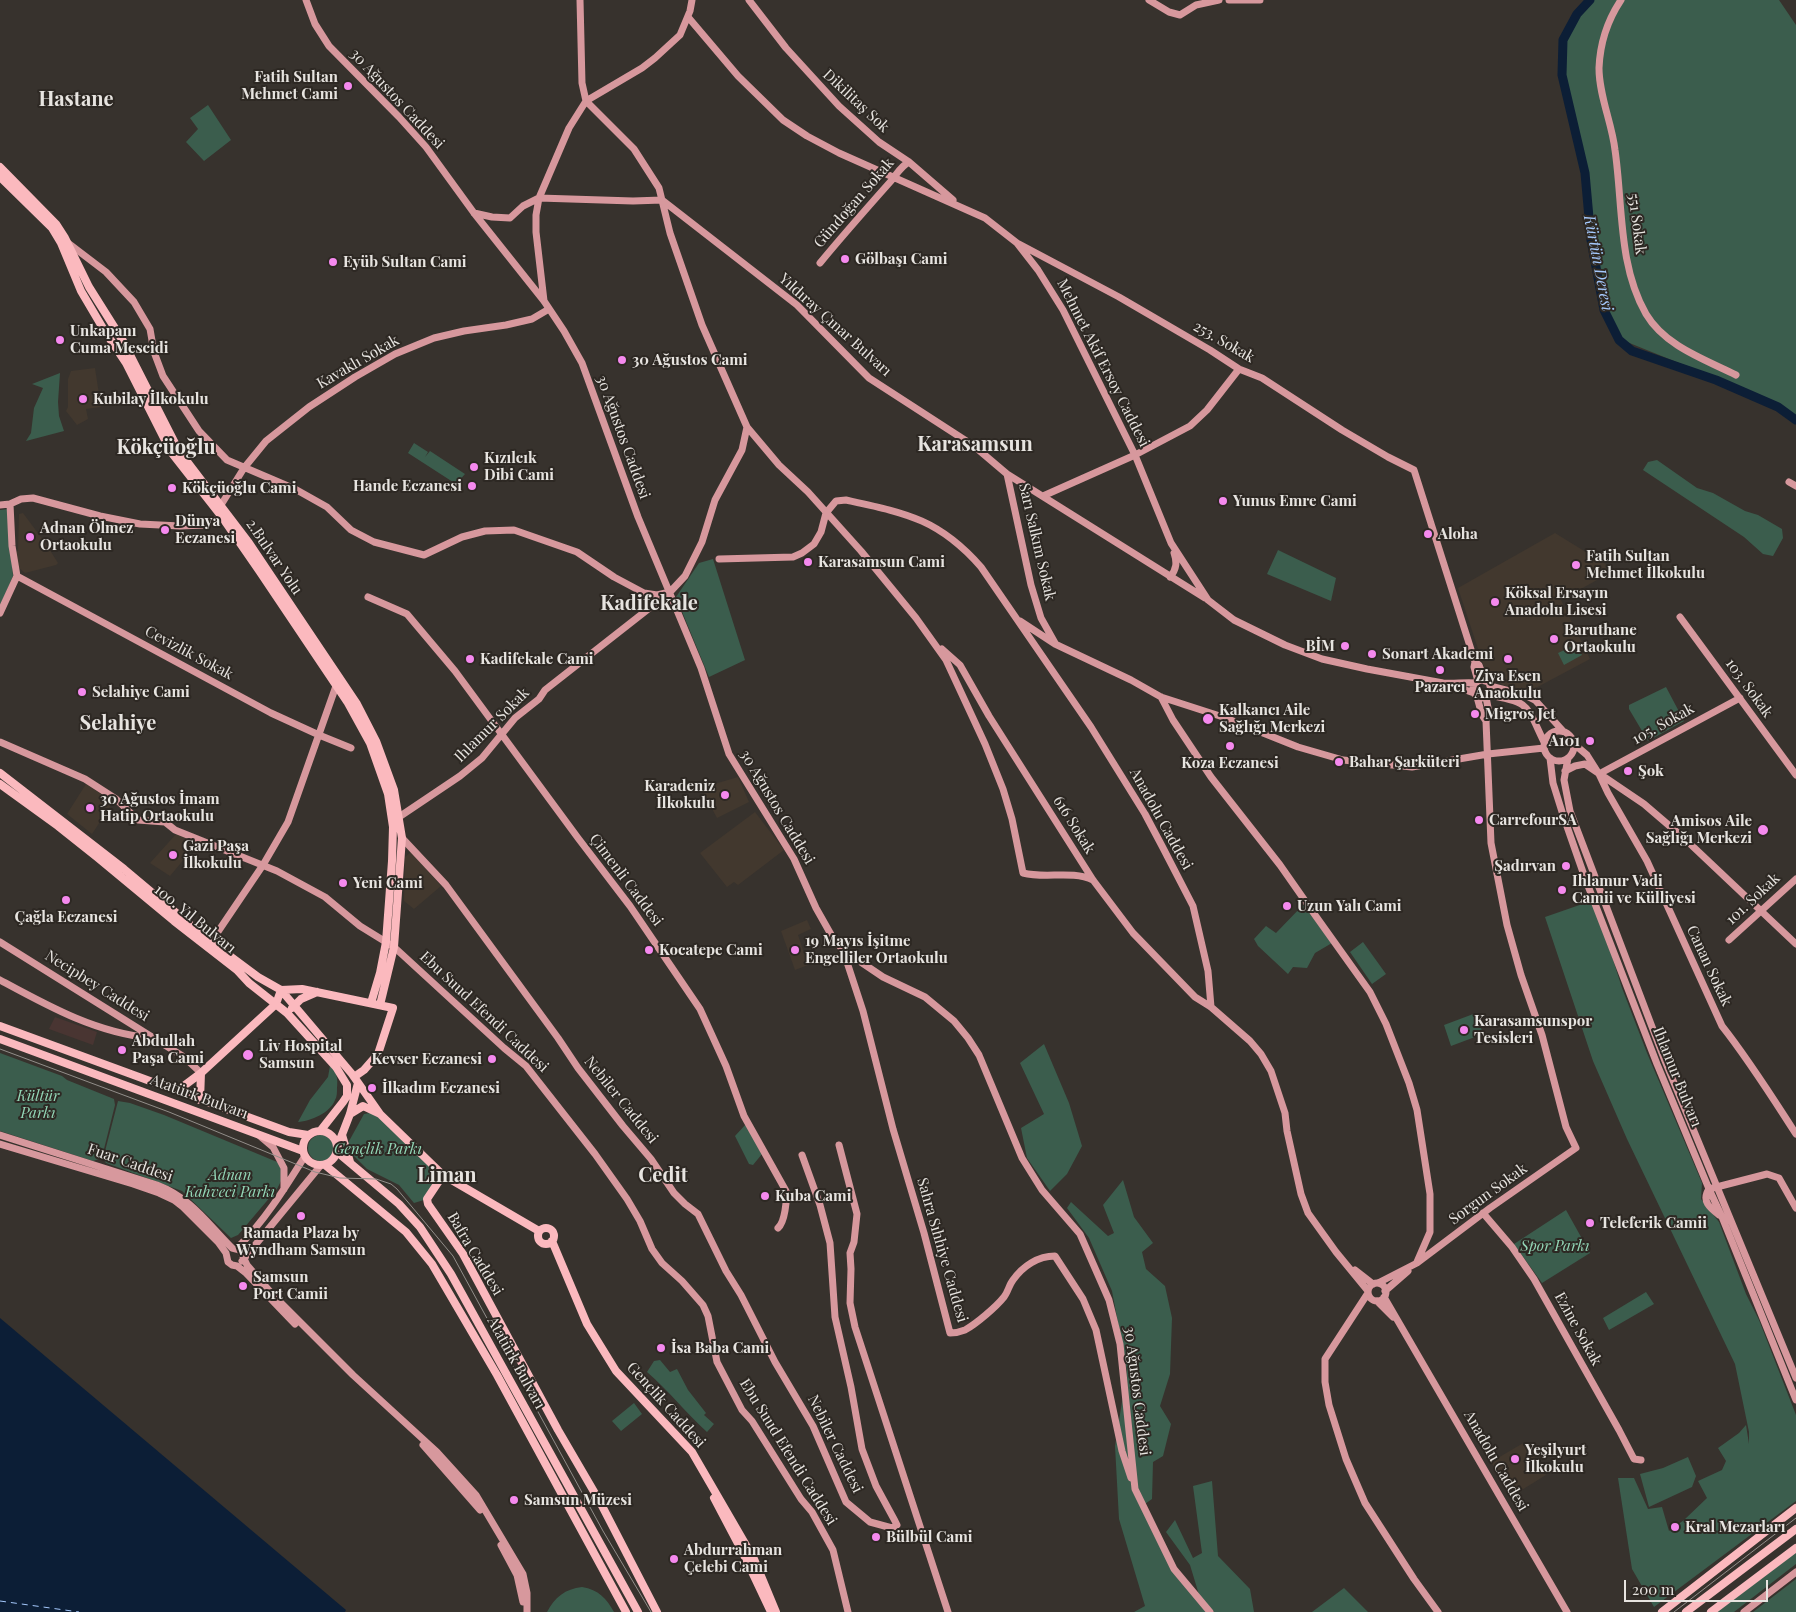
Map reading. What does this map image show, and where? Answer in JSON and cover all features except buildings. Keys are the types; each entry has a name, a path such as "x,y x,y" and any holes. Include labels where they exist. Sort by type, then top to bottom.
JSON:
{"main road":[{"name":"2.Bulvar Yolu","path":"0,167 56,224 68,243 88,287 144,378 179,451 221,505 357,704 376,741 394,790 402,838 394,947 380,1005"},
{"name":"2.Bulvar Yolu","path":"0,177 52,228 61,243 82,291 133,375 171,452 222,517 336,686 370,743 388,794 393,827 386,942 380,973 371,1003"},
{"path":"106,333 114,327"},
{"name":"100. Yıl Bulvarı","path":"0,774 124,869 211,942 258,977 281,990 380,1114"},
{"name":"100. Yıl Bulvarı","path":"0,784 97,857 174,921 238,970 249,983 287,1013 336,1067 347,1085 347,1096"},
{"path":"177,1091 201,1073 276,1004 281,990 302,989 393,1008 378,1054 364,1070 336,1112 321,1130 308,1135 304,1142 304,1153 310,1162 323,1165 334,1159 350,1114 356,1083"},
{"path":"287,1013 300,1000 317,992"},
{"name":"Atatürk Bulvarı","path":"0,1026 289,1132 308,1135"},
{"name":"Atatürk Bulvarı","path":"0,1039 256,1132 304,1153"},
{"path":"200,1100 201,1073"},
{"path":"350,1114 363,1106 380,1114 443,1175 539,1231"},
{"path":"321,1130 332,1134 338,1149"},
{"path":"342,1135 350,1162"},
{"name":"Atatürk Bulvarı","path":"338,1149 410,1215 451,1274 638,1612"},
{"name":"Atatürk Bulvarı","path":"323,1165 406,1232 432,1264 498,1375 626,1612"},
{"name":"Bafra Caddesi","path":"443,1175 427,1199 428,1204 462,1254 558,1430 600,1502 657,1612"},
{"path":"546,1227 551,1229 554,1234 550,1242 542,1243 538,1239 539,1231 546,1227"},
{"name":"Gençlik Caddesi","path":"550,1242 580,1319 613,1373 670,1431 692,1458 744,1555 771,1612"},
{"name":"Gençlik Caddesi","path":"550,1242 587,1324 616,1371 692,1452 754,1559 776,1612"},
{"path":"1662,1612 1796,1508"},
{"path":"1670,1612 1796,1514"},
{"path":"1686,1612 1796,1529"},
{"path":"1711,1612 1796,1548"}],"street":[{"name":"30 Ağustos Caddesi","path":"306,0 315,24 329,46 394,111 426,147 474,213 544,301 582,363 638,517 701,668 729,754 794,859 816,908 833,938 843,950 883,977 925,997 954,1021 979,1055 1022,1158 1042,1190 1080,1234 1109,1300 1120,1344 1135,1489 1174,1569 1210,1612"},
{"path":"580,0 582,83 586,100 634,149 659,188 670,233 702,326 746,427 779,465 808,492 860,551 934,642 954,676 994,766 1012,819 1023,873 1032,875 1085,876 1093,880"},
{"path":"544,301 536,232 536,215 539,198 569,128 586,100 655,58 680,36 692,0"},
{"name":"Dikilitaş Sok","path":"749,0 786,48 820,87 879,142 909,162 960,205"},
{"path":"1149,0 1169,12 1180,15 1196,5 1219,0"},
{"path":"1228,0 1260,0"},
{"name":"551 Sokak","path":"1620,0 1605,30 1599,69 1615,149 1624,243 1632,282 1646,314 1660,332 1672,342 1736,375"},
{"name":"Mehmet Akif Ersoy Caddesi","path":"688,16 738,76 783,120 810,138 985,218 1017,243 1038,270 1064,310 1135,455 1171,543 1208,600 1234,620 1285,645 1322,659 1453,684"},
{"name":"Gündoğan Sokak","path":"820,263 904,164 909,162"},
{"path":"474,213 510,218 523,206 539,198 662,200"},
{"name":"Yıldıray Çınar Bulvarı","path":"662,200 798,305 869,378 974,446 1007,474 1208,600"},
{"path":"68,243 106,272 134,302 150,329 154,352 163,376 199,431 227,460 295,489 327,508 351,530 374,542 424,555 462,537 485,531 514,530 577,552 614,577 644,593 658,594 670,592"},
{"name":"253. Sokak","path":"1017,243 1112,293 1239,368 1262,378 1342,430 1414,470 1475,662 1479,665 1482,683"},
{"name":"Kavaklı Sokak","path":"221,505 244,468 266,440 288,422 356,377 395,354 434,338 532,319 549,309"},
{"path":"1044,496 1135,455 1190,426 1207,410 1239,368"},
{"name":"Ihlamur Sokak","path":"400,817 460,776 482,758 515,718 539,699 545,690 670,592 685,576 702,542 714,500 742,450 746,427"},
{"name":"Sarı Salkım Sokak","path":"1007,474 1031,585 1041,618 1055,644"},
{"path":"1789,482 1796,486"},
{"path":"0,505 10,504 21,499 33,498 100,516 140,524 205,525 222,517"},
{"name":"Anadolu Caddesi","path":"826,513 836,501 846,500 906,514 943,532 964,548 981,567 1123,778 1145,814 1192,906 1208,971 1211,1007"},
{"path":"0,613 17,576 12,546 10,504"},
{"path":"719,559 793,557 798,555 814,544 821,532 826,513"},
{"path":"1170,576 1176,566 1171,543"},
{"path":"1181,583 1188,577 1187,569"},
{"name":"Cevizlik Sokak","path":"17,576 271,713 351,748"},
{"name":"Çimenli Caddesi","path":"368,597 407,614 455,671 630,906 700,1009 726,1066 744,1116 786,1191 786,1205 782,1225 778,1228"},
{"name":"103. Sokak","path":"1680,617 1796,775"},
{"path":"1017,620 1055,644 1131,680 1161,697 1224,717 1298,747 1343,760 1412,767 1544,745"},
{"name":"616 Sokak","path":"934,642 960,665 989,716 1093,880 1133,933 1195,997 1211,1007"},
{"path":"1453,684 1458,682 1482,683 1525,695 1535,700 1563,731 1570,736 1574,744 1587,755 1599,774"},
{"path":"1482,683 1473,687 1482,715 1486,721"},
{"path":"1482,683 1487,696 1489,714 1486,721 1488,754"},
{"path":"1453,684 1476,695 1509,699 1527,708 1550,758 1556,761 1568,758 1573,752 1574,744"},
{"path":"211,942 263,865 288,822 336,686"},
{"path":"1161,697 1173,720 1211,777 1280,865 1370,992 1386,1024 1417,1110 1430,1194 1430,1232 1417,1263 1385,1294 1371,1296 1359,1306 1325,1359 1325,1382 1329,1405 1346,1459 1365,1502 1414,1579 1438,1612"},
{"name":"105. Sokak","path":"1599,774 1740,698"},
{"path":"1544,745 1549,734 1563,731"},
{"name":"Ebu Suud Efendi Caddesi","path":"0,742 85,779 116,799 138,820 165,822 175,830 277,871 325,897 360,926 394,947 526,1066 595,1154 640,1220 652,1249 662,1263 682,1281 703,1306 708,1316 717,1362 742,1410 752,1421 801,1499 812,1512 832,1550 848,1612"},
{"name":"Sorgun Sokak","path":"1417,1263 1483,1213 1576,1148 1566,1127 1542,1035 1520,975 1506,925 1491,844 1488,754"},
{"name":"Ihlamur Bulvarı","path":"1550,758 1554,783 1563,815 1635,1009 1796,1400"},
{"name":"Ihlamur Bulvarı","path":"1568,758 1564,780 1570,812 1665,1061 1796,1378"},
{"path":"1565,771 1585,764 1644,804 1686,840 1796,944"},
{"name":"Canan Sokak","path":"1599,774 1647,861 1722,1026 1768,1088 1796,1134"},
{"name":"Nebiler Caddesi","path":"402,838 446,885 578,1068 651,1159 674,1193 698,1214 726,1271 813,1426 846,1502 870,1522 887,1528 894,1528 896,1525 876,1486 862,1449 852,1387 835,1317 830,1243 820,1205 802,1155"},
{"name":"101. Sokak","path":"1729,940 1796,879"},
{"name":"Necipbey Caddesi","path":"0,942 184,1057 201,1073"},
{"name":"Sahra Sıhhiye Caddesi","path":"843,950 863,1011 893,1129 950,1332 956,1333 965,1330 989,1311 1004,1297 1013,1280 1032,1262 1046,1256 1056,1256 1083,1298 1096,1330 1122,1451 1135,1489"},
{"path":"0,980 72,1017 110,1030 154,1038"},
{"path":"1211,1007 1250,1041 1261,1054 1271,1071 1285,1113 1287,1131 1301,1194 1308,1213 1371,1296 1401,1324"},
{"path":"256,1132 273,1147 284,1168 284,1190"},
{"name":"Fuar Caddesi","path":"0,1135 167,1189 181,1196 193,1206 234,1248"},
{"name":"Fuar Caddesi","path":"0,1144 159,1193 183,1207 218,1242 226,1253"},
{"path":"839,1145 857,1214 854,1242 850,1253 850,1303 855,1327 948,1612"},
{"path":"304,1153 284,1190 251,1233 226,1253 228,1262 232,1266 237,1266 348,1377 422,1444 473,1500 483,1514 517,1575 523,1597 522,1612"},
{"path":"237,1266 323,1165"},
{"path":"1709,1189 1767,1174 1779,1178 1796,1208"},
{"name":"Ezine Sokak","path":"1483,1213 1534,1278 1629,1451 1634,1458 1641,1460"},
{"path":"234,1248 243,1254 247,1265 329,1352 437,1452 476,1495 523,1574 527,1592 527,1612"},
{"path":"1343,1260 1375,1284 1383,1286 1385,1294 1401,1324"},
{"path":"1371,1296 1375,1284 1417,1263"},
{"name":"Anadolu Caddesi","path":"1401,1324 1568,1612"},
{"path":"1744,1612 1796,1572"}],"shaded area":[{"name":"Kubilay İlkokulu","path":"95,368 101,407 86,409 88,419 77,425 66,411 68,407 68,379 71,371"},
{"name":"Adnan Ölmez Ortaokulu","path":"23,513 46,544 58,563 56,565 25,573 18,567 15,552 18,551 19,514"},
{"path":"1555,533 1615,570 1561,600 1590,659 1530,691 1503,685 1492,677 1484,667 1458,588"},
{"name":"Karadeniz İlkokulu","path":"738,777 749,802 717,818 701,788"},
{"name":"30 Ağustos İmam Hatip Ortaokulu","path":"86,784 113,802 92,834 67,814"},
{"path":"755,812 784,850 738,885 734,882 727,887 700,853"},
{"name":"Gazi Paşa İlkokulu","path":"177,833 197,842 170,876 150,863"},
{"path":"411,852 441,886 414,909 404,901 405,857"},
{"name":"19 Mayıs İşitme Engelliler Ortaokulu","path":"807,920 811,929 798,935 808,965 795,970 781,931"},
{"path":"55,1017 97,1032 93,1045 49,1029"},
{"path":"1525,1442 1546,1475 1512,1496 1491,1462"}],"green space":[{"path":"1591,0 1779,0 1796,25 1796,420 1778,407 1741,388 1622,340 1604,310 1585,173 1562,75 1563,40 1577,14"},
{"path":"208,105 231,140 204,161 186,142 198,129 190,118"},
{"path":"60,373 58,402 59,416 64,431 26,441 31,433 34,408 43,388 32,384"},
{"path":"414,443 428,452 425,457 430,451 465,474 456,484 408,453"},
{"path":"1657,460 1697,488 1713,493 1782,529 1783,538 1773,556 1763,554 1744,537 1643,470 1648,462"},
{"path":"8,509 13,576 0,606 0,510"},
{"path":"1278,550 1336,578 1331,601 1267,574"},
{"path":"713,559 745,660 709,677 676,597 699,563"},
{"path":"1577,644 1582,655 1564,665 1558,653"},
{"path":"1666,687 1684,721 1648,741 1629,709 1629,705"},
{"path":"1594,900 1622,988 1647,1053 1702,1183 1701,1199 1719,1222 1746,1294 1759,1320 1796,1415 1796,1501 1654,1607 1632,1569 1618,1478 1634,1478 1648,1509 1662,1507 1669,1531 1684,1520 1707,1498 1698,1481 1722,1470 1726,1461 1718,1448 1739,1433 1746,1425 1749,1444 1749,1432 1735,1364 1627,1139 1593,1061 1545,917"},
{"path":"1303,905 1332,943 1315,953 1307,968 1293,967 1288,974 1258,946 1254,939 1266,926 1276,933"},
{"path":"1363,942 1386,974 1372,984 1350,952"},
{"name":"Karasamsunspor Tesisleri","path":"1476,1013 1483,1034 1451,1046 1444,1025"},
{"path":"1044,1044 1069,1103 1082,1146 1067,1174 1050,1191 1027,1158 1021,1128 1044,1114 1020,1063"},
{"name":"Kültür Parkı","path":"0,1053 62,1076 67,1080 114,1099 115,1105 103,1153 99,1159 93,1161 0,1131"},
{"path":"330,1066 336,1073 337,1081 337,1096 333,1105 320,1116 298,1122 310,1100 328,1077"},
{"name":"Adnan Kahveci Parkı","path":"118,1101 130,1103 164,1115 282,1164 283,1177 277,1189 238,1235 231,1238 182,1191 106,1163 103,1159"},
{"name":"Gençlik Parkı","path":"364,1114 378,1115 385,1124 430,1166 435,1182 424,1200 414,1203 399,1185 367,1169 353,1155 348,1143"},
{"path":"746,1124 762,1154 753,1165 749,1164 735,1136"},
{"path":"321,1135 330,1139 334,1148 330,1157 321,1161 312,1157 308,1148 312,1139"},
{"path":"1123,1180 1134,1217 1153,1243 1142,1252 1146,1269 1165,1286 1172,1318 1170,1374 1160,1406 1171,1424 1163,1456 1153,1462 1152,1499 1142,1506 1173,1571 1209,1612 1134,1612 1145,1606 1119,1519 1115,1446 1127,1370 1112,1291 1089,1238 1067,1208 1071,1202 1108,1236 1114,1233 1103,1205"},
{"name":"Spor Parkı","path":"1566,1210 1590,1253 1542,1283 1514,1244"},
{"path":"1646,1292 1654,1304 1609,1330 1603,1318"},
{"path":"660,1360 670,1372 677,1369 688,1390 706,1413 704,1415 714,1424 707,1432 647,1372 654,1361"},
{"path":"634,1403 642,1414 621,1431 612,1421"},
{"path":"1688,1457 1696,1476 1692,1487 1649,1507 1640,1474 1663,1468"},
{"path":"1212,1481 1218,1556 1250,1589 1254,1612 1214,1612 1200,1598 1190,1565 1166,1532 1175,1520 1193,1558 1202,1553 1193,1486"},
{"path":"1796,1552 1796,1564 1734,1612 1710,1612"},
{"path":"1796,1579 1796,1612 1753,1612"},
{"path":"582,1587 593,1590 601,1595 614,1612 547,1612 553,1602 561,1595"},
{"path":"1344,1588 1368,1612 1312,1612"}],"water":[{"path":"0,1318 346,1610 345,1612 0,1612"}],"waterway":[{"name":"Kürtün Deresi","path":"1590,0 1577,14 1563,40 1562,75 1585,173 1591,240 1604,310 1619,340 1632,351 1716,380 1778,407 1796,420"}],"ferry route":[{"path":"0,1601 79,1612"}],"tram line":[{"path":"0,1049 169,1112 315,1172 340,1178 376,1179 391,1184 397,1189 453,1256 603,1531 651,1612"},
{"path":"1674,1612 1796,1518"}],"place":[{"name":"Fatih Sultan Mehmet Cami","path":"348,86"},
{"name":"Gölbaşı Cami","path":"845,259"},
{"name":"Eyüb Sultan Cami","path":"333,262"},
{"name":"Unkapanı Cuma Mescidi","path":"60,340"},
{"name":"30 Ağustos Cami","path":"622,360"},
{"name":"Kubilay İlkokulu","path":"83,399"},
{"name":"Kızılcık Dibi Cami","path":"474,467"},
{"name":"Hande Eczanesi","path":"472,486"},
{"name":"Kökçüoğlu Cami","path":"172,488"},
{"name":"Yunus Emre Cami","path":"1223,501"},
{"name":"Dünya Eczanesi","path":"165,530"},
{"name":"Aloha","path":"1428,534"},
{"name":"Adnan Ölmez Ortaokulu","path":"30,537"},
{"name":"Karasamsun Cami","path":"808,562"},
{"name":"Fatih Sultan Mehmet İlkokulu","path":"1576,565"},
{"name":"Köksal Ersayın Anadolu Lisesi","path":"1495,602"},
{"name":"Baruthane Ortaokulu","path":"1554,639"},
{"name":"BİM","path":"1345,646"},
{"name":"Sonart Akademi","path":"1372,654"},
{"name":"Kadifekale Cami","path":"470,659"},
{"name":"Ziya Esen Anaokulu","path":"1508,659"},
{"name":"Pazarcı","path":"1440,670"},
{"name":"Selahiye Cami","path":"82,692"},
{"name":"Migros Jet","path":"1475,714"},
{"name":"Kalkancı Aile Sağlığı Merkezi","path":"1208,719"},
{"name":"A101","path":"1590,741"},
{"name":"Koza Eczanesi","path":"1230,746"},
{"name":"Bahar Şarküteri","path":"1339,762"},
{"name":"Şok","path":"1628,771"},
{"name":"Karadeniz İlkokulu","path":"725,795"},
{"name":"30 Ağustos İmam Hatip Ortaokulu","path":"90,808"},
{"name":"CarrefourSA","path":"1479,820"},
{"name":"Amisos Aile Sağlığı Merkezi","path":"1763,830"},
{"name":"Gazi Paşa İlkokulu","path":"173,855"},
{"name":"Şadırvan","path":"1566,866"},
{"name":"Yeni Cami","path":"343,883"},
{"name":"Ihlamur Vadi Camii ve Külliyesi","path":"1562,890"},
{"name":"Çağla Eczanesi","path":"66,900"},
{"name":"Uzun Yalı Cami","path":"1287,906"},
{"name":"Kocatepe Cami","path":"649,950"},
{"name":"19 Mayıs İşitme Engelliler Ortaokulu","path":"795,950"},
{"name":"Karasamsunspor Tesisleri","path":"1464,1030"},
{"name":"Abdullah Paşa Cami","path":"122,1050"},
{"name":"Liv Hospital Samsun","path":"248,1055"},
{"name":"Kevser Eczanesi","path":"492,1059"},
{"name":"İlkadım Eczanesi","path":"372,1088"},
{"name":"Kuba Cami","path":"765,1196"},
{"name":"Ramada Plaza by Wyndham Samsun","path":"301,1216"},
{"name":"Teleferik Camii","path":"1590,1223"},
{"name":"Samsun Port Camii","path":"243,1286"},
{"name":"İsa Baba Cami","path":"661,1348"},
{"name":"Yeşilyurt İlkokulu","path":"1515,1459"},
{"name":"Samsun Müzesi","path":"514,1500"},
{"name":"Kral Mezarları","path":"1675,1527"},
{"name":"Bülbül Cami","path":"876,1537"},
{"name":"Abdurrahman Çelebi Cami","path":"674,1559"}],"district":[{"name":"Hastane","path":"76,100"},
{"name":"Karasamsun","path":"975,445"},
{"name":"Kökçüoğlu","path":"166,448"},
{"name":"Kadifekale","path":"649,604"},
{"name":"Selahiye","path":"118,724"},
{"name":"Liman","path":"447,1176"},
{"name":"Cedit","path":"663,1176"}]}
